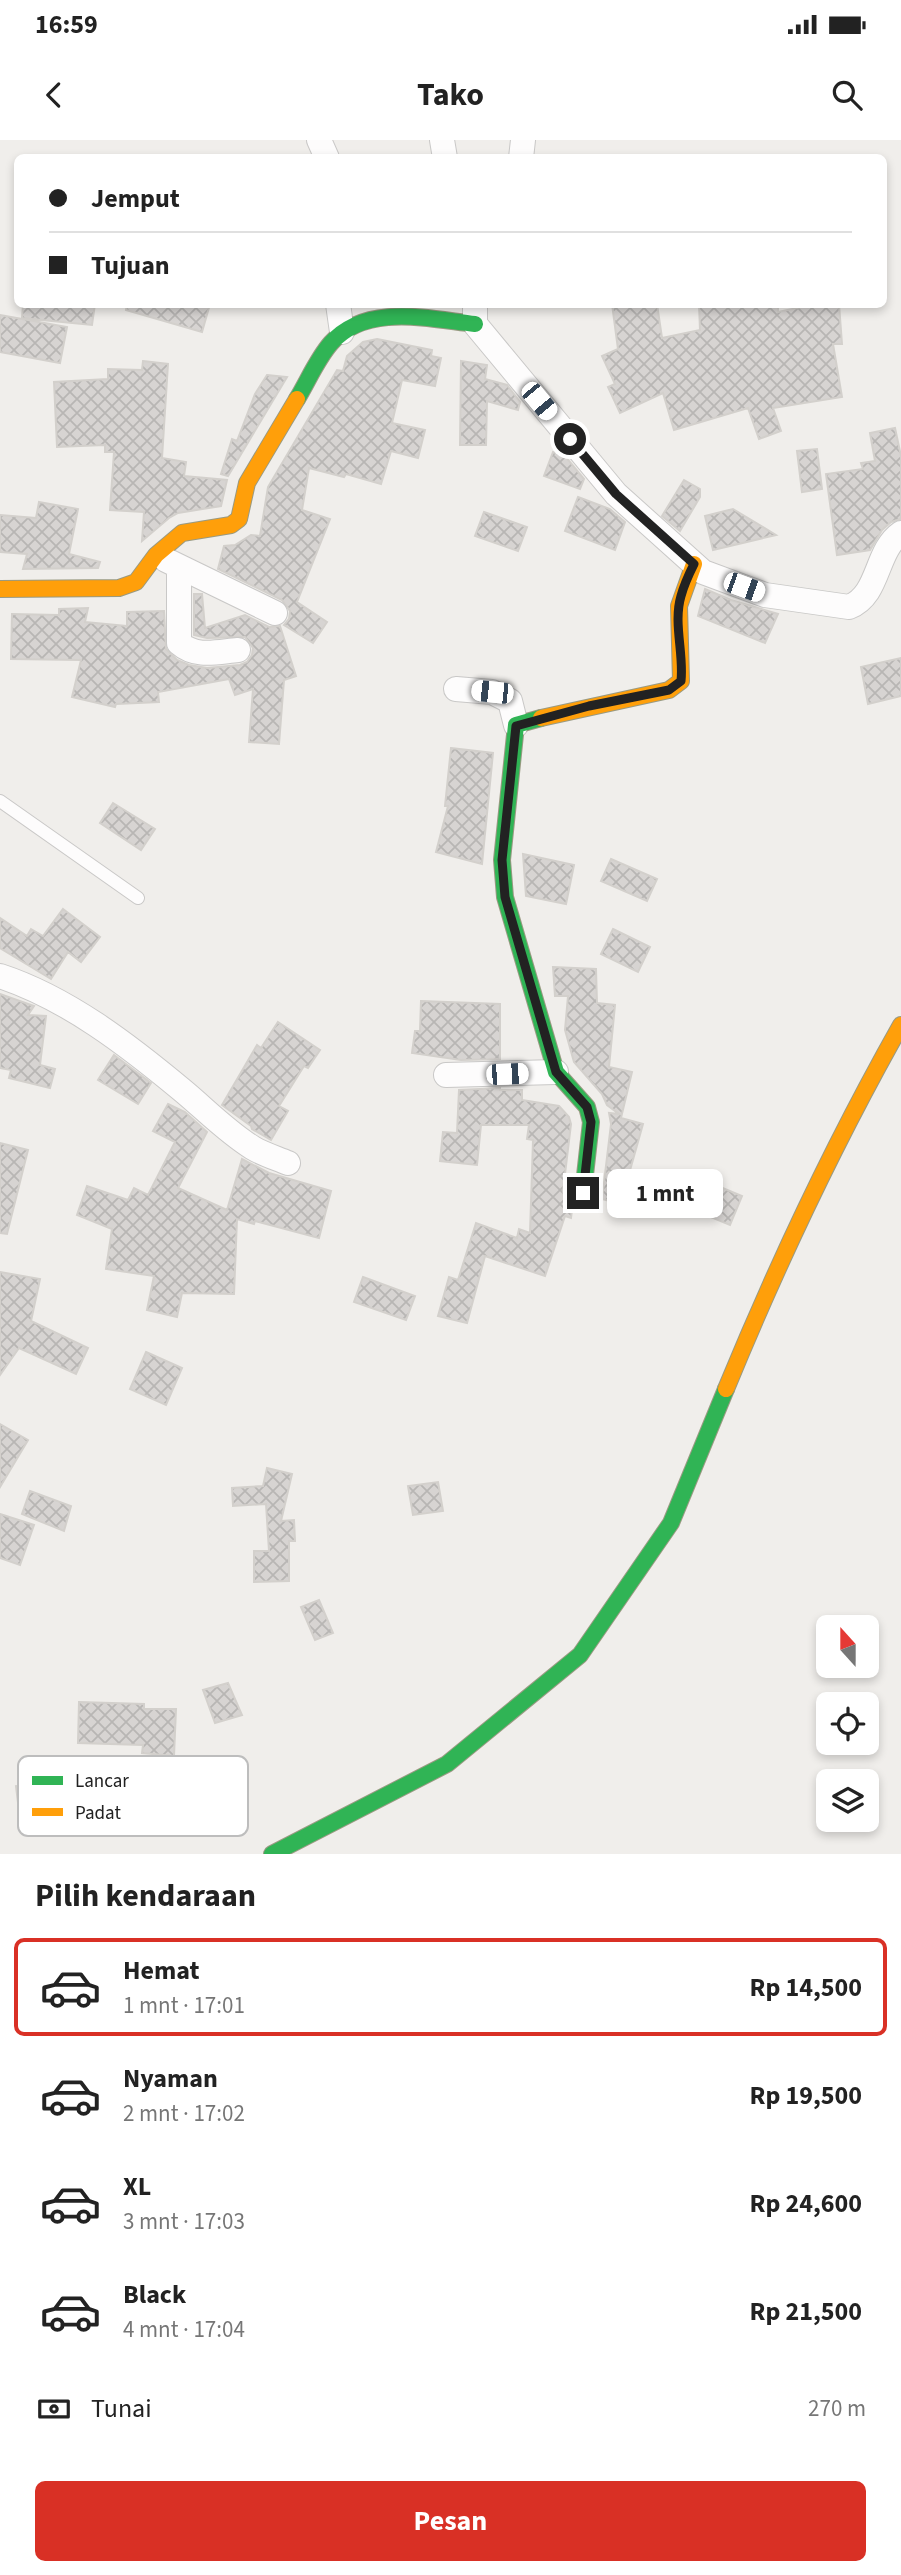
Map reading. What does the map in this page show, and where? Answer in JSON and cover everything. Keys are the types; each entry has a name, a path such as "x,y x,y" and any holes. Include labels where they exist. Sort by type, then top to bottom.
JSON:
{"street":[{"path":"339,308 342,332"},
{"path":"0,590 119,587 136,582 156,555 182,533 230,525 239,519 247,483 329,345 342,332 359,322 402,318 475,314 616,494 703,572 765,595 849,607 858,604 866,596 886,551 901,533"},
{"path":"156,555 275,613"},
{"path":"516,726 589,706 669,690 681,681 682,644 678,622 680,596 694,564"},
{"path":"179,567 179,643 187,650 201,654 238,650"},
{"path":"456,689 503,695 510,701 516,726 502,860 505,897 556,1072 587,1107 591,1122 583,1193"},
{"path":"0,976 43,994 101,1029 180,1088 244,1142 288,1163"},
{"path":"272,1854 447,1764 580,1656 671,1523 760,1306 872,1076 901,1025"},
{"path":"446,1075 556,1072"}],"lane":[{"path":"0,801 138,898"}],"building":[{"path":"23,308 94,308 92,325 22,318"},
{"path":"126,308 209,308 202,332"},
{"path":"613,308 658,308 662,338 700,330 699,308 778,308 778,312 797,308 839,308 842,344 833,344 842,397 773,408 781,431 759,439 748,408 674,430 663,393 620,413 608,387 615,384 602,356 618,349"},
{"path":"0,315 67,327 60,363 0,352"},
{"path":"377,339 432,350 431,356 441,358 435,386 402,380 392,423 425,430 418,458 391,451 381,484 346,474 344,477 309,468 302,510 330,519 297,602 327,622 313,643 284,625 289,619 290,611 282,600 218,569 224,546 235,545 251,535 260,536 268,487 337,370 343,371 347,356 363,342"},
{"path":"143,361 168,364 162,458 186,462 184,476 227,480 221,506 178,513 142,541 144,512 110,510 114,452 105,452 105,445 57,447 54,382 108,379 108,369 142,370"},
{"path":"461,361 487,365 485,379 507,385 520,402 518,410 487,401 486,445 460,445"},
{"path":"267,375 287,377 228,476 221,474 232,439 237,441 255,394"},
{"path":"895,428 901,456 901,519 891,522 882,530 870,550 837,555 826,474 863,469 861,463 875,461 870,433"},
{"path":"817,449 822,489 802,492 797,451"},
{"path":"553,452 565,456 584,479 580,489 544,476"},
{"path":"684,480 700,489 700,497 680,531 662,516"},
{"path":"578,497 610,509 625,522 615,550 565,531"},
{"path":"39,502 78,509 69,554 100,562 98,568 23,569 27,554 0,552 0,515 36,518"},
{"path":"733,509 776,535 713,550 705,516"},
{"path":"484,512 527,527 518,551 475,536"},
{"path":"705,589 778,614 765,643 698,616"},
{"path":"194,594 202,594 205,628 245,615 269,627 280,626 296,676 284,680 279,744 249,742 253,689 235,695 229,679 158,692 159,702 116,704 115,707 72,697 81,660 11,659 12,614 59,615 59,609 88,608 85,622 127,626 127,612 164,611 166,649 177,660 207,668 247,662 253,648 245,637 207,638 194,635"},
{"path":"901,658 901,696 868,704 861,667"},
{"path":"451,748 493,753 482,864 436,852 448,806 445,806"},
{"path":"113,803 155,829 141,850 100,823"},
{"path":"523,854 574,865 566,904 526,896"},
{"path":"611,859 657,879 647,901 601,881"},
{"path":"63,909 100,937 81,962 68,952 51,979 0,948 0,918 27,936 31,929 43,936"},
{"path":"613,929 650,947 638,972 601,954"},
{"path":"553,967 596,969 597,1003 615,1005 609,1067 632,1072 621,1118 643,1124 629,1174 644,1179 636,1208 602,1199 611,1124 609,1113 619,1114 607,1105 602,1094 574,1062 565,1030 568,996 555,996"},
{"path":"0,994 34,1006 28,1015 46,1016 40,1065 55,1069 50,1088 9,1078 11,1070 0,1068"},
{"path":"421,1001 500,1004 500,1059 461,1060 412,1053 415,1031 420,1031"},
{"path":"278,1022 320,1050 308,1068 304,1066 279,1106 288,1111 271,1140 222,1105 257,1045 261,1048"},
{"path":"114,1055 151,1083 138,1104 98,1080"},
{"path":"459,1090 522,1090 522,1100 559,1106 569,1117 571,1124 563,1191 565,1202 572,1210 571,1218 565,1216 545,1276 485,1256 467,1323 438,1316 449,1277 458,1280 476,1223 517,1238 519,1229 530,1233 533,1140 527,1139 529,1125 481,1125 477,1165 440,1161 443,1132 457,1133"},
{"path":"168,1104 185,1112 207,1132 178,1188 227,1210 242,1159 269,1173 331,1191 319,1238 255,1221 254,1224 237,1219 234,1294 182,1293 177,1317 147,1310 154,1276 106,1269 112,1229 77,1215 87,1186 128,1200 134,1188 148,1195 175,1142 153,1131"},
{"path":"0,1143 28,1150 7,1234 0,1233"},
{"path":"701,1179 742,1196 730,1225 689,1208"},
{"path":"0,1272 40,1279 31,1321 88,1348 76,1374 19,1348 0,1375"},
{"path":"363,1277 415,1296 406,1320 354,1302"},
{"path":"146,1352 182,1368 166,1405 130,1389"},
{"path":"0,1424 28,1440 0,1487"},
{"path":"267,1468 292,1474 281,1521 294,1520 295,1541 289,1541 289,1581 254,1582 254,1551 269,1551 266,1504 233,1506 232,1488 263,1486"},
{"path":"438,1482 443,1511 413,1515 408,1486"},
{"path":"30,1491 71,1506 64,1531 22,1514"},
{"path":"0,1514 34,1525 20,1565 0,1558"},
{"path":"319,1600 333,1633 315,1640 301,1607"},
{"path":"228,1683 242,1715 215,1723 203,1690"},
{"path":"79,1702 144,1704 144,1709 176,1709 174,1756 142,1753 143,1745 78,1743"}],"traffic: fast":[{"path":"297,399 331,343 345,330 362,322 380,318 418,317 475,324"},
{"path":"541,718 516,725 502,860 505,897 556,1072 587,1107 591,1122 583,1193"},
{"path":"272,1854 447,1764 580,1655 671,1523 726,1389"}],"traffic: slow":[{"path":"0,589 119,588 136,582 156,555 182,533 231,525 239,519 247,483 297,399"},
{"path":"541,718 669,690 681,681 679,606 694,564"},
{"path":"726,1389 808,1204 901,1025"}],"route":[{"path":"570,439 616,494 694,564 680,596 678,622 682,644 681,681 669,690 589,706 516,726 502,860 505,897 556,1072 587,1107 591,1122 583,1193"}]}
